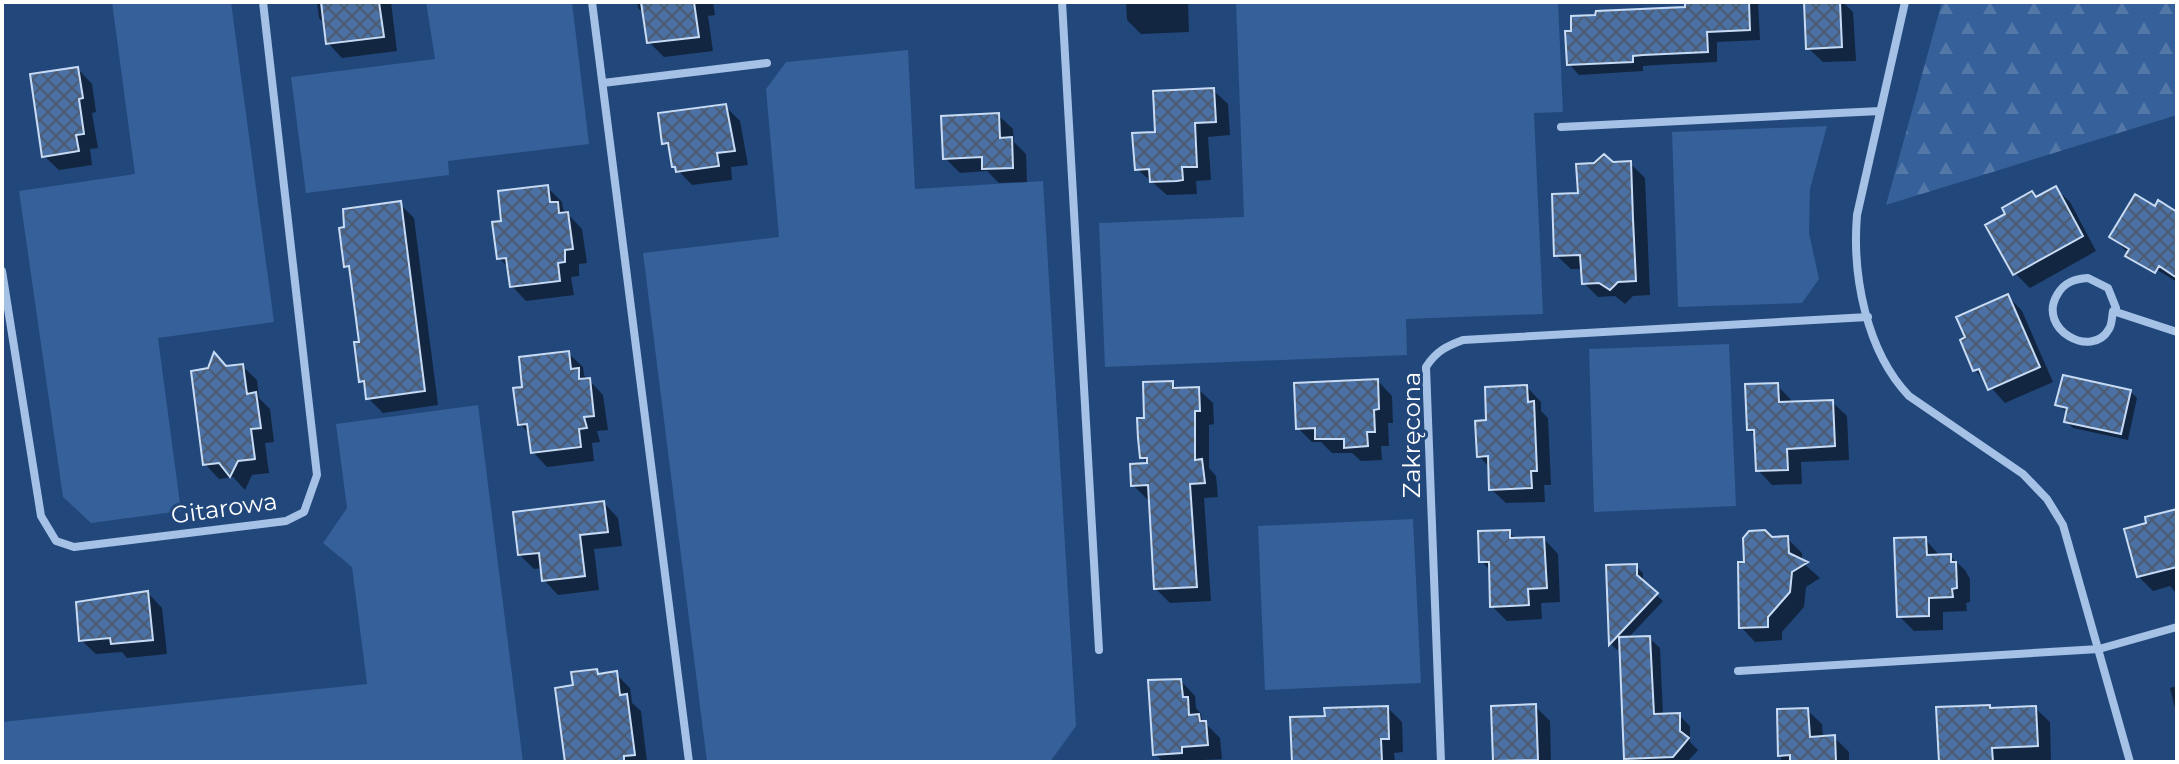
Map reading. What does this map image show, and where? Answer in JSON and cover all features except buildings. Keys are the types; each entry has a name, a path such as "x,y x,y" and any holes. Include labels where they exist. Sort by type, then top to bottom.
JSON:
{"street":[{"name":"Gitarowa","path":"2,271 41,516 56,541 74,547 286,521 304,512 317,475 263,2"},
{"path":"592,2 689,762"},
{"path":"1062,2 1099,650"},
{"path":"1905,2 1862,183 1854,251 1868,317 1882,360 1909,396 2023,474 2047,499 2063,525 2130,762"},
{"path":"603,83 767,63"},
{"path":"1561,127 1880,111"},
{"path":"2088,278 2108,288 2116,308 2113,311 2110,328 2103,336 2085,342 2065,335 2054,319 2053,309 2055,299 2067,283 2088,278"},
{"path":"2113,311 2177,332"},
{"name":"Zakręcona","path":"1441,762 1426,367 1434,355 1463,340 1868,317"},
{"path":"1738,671 2099,649 2177,627"}],"green space":[{"path":"112,2 231,2 274,322 158,338 181,511 91,523 63,497 19,191 135,174"},
{"path":"426,2 572,2 589,144 448,161 449,175 306,193 291,77 435,59"},
{"path":"1236,2 1558,2 1563,112 1534,113 1543,314 1406,319 1407,355 1105,367 1099,223 1244,217"},
{"path":"1942,2 2177,2 2177,115 1886,205"},
{"path":"908,50 915,189 1043,181 1076,726 1050,762 707,762 643,253 779,237 766,89 786,62"},
{"path":"1827,126 1810,189 1809,233 1819,279 1802,303 1678,307 1672,132"},
{"path":"1729,344 1736,506 1594,512 1589,349"},
{"path":"478,405 523,762 2,762 2,722 367,684 352,567 323,543 347,508 336,424"},
{"path":"1413,519 1421,683 1265,690 1258,526"}]}
